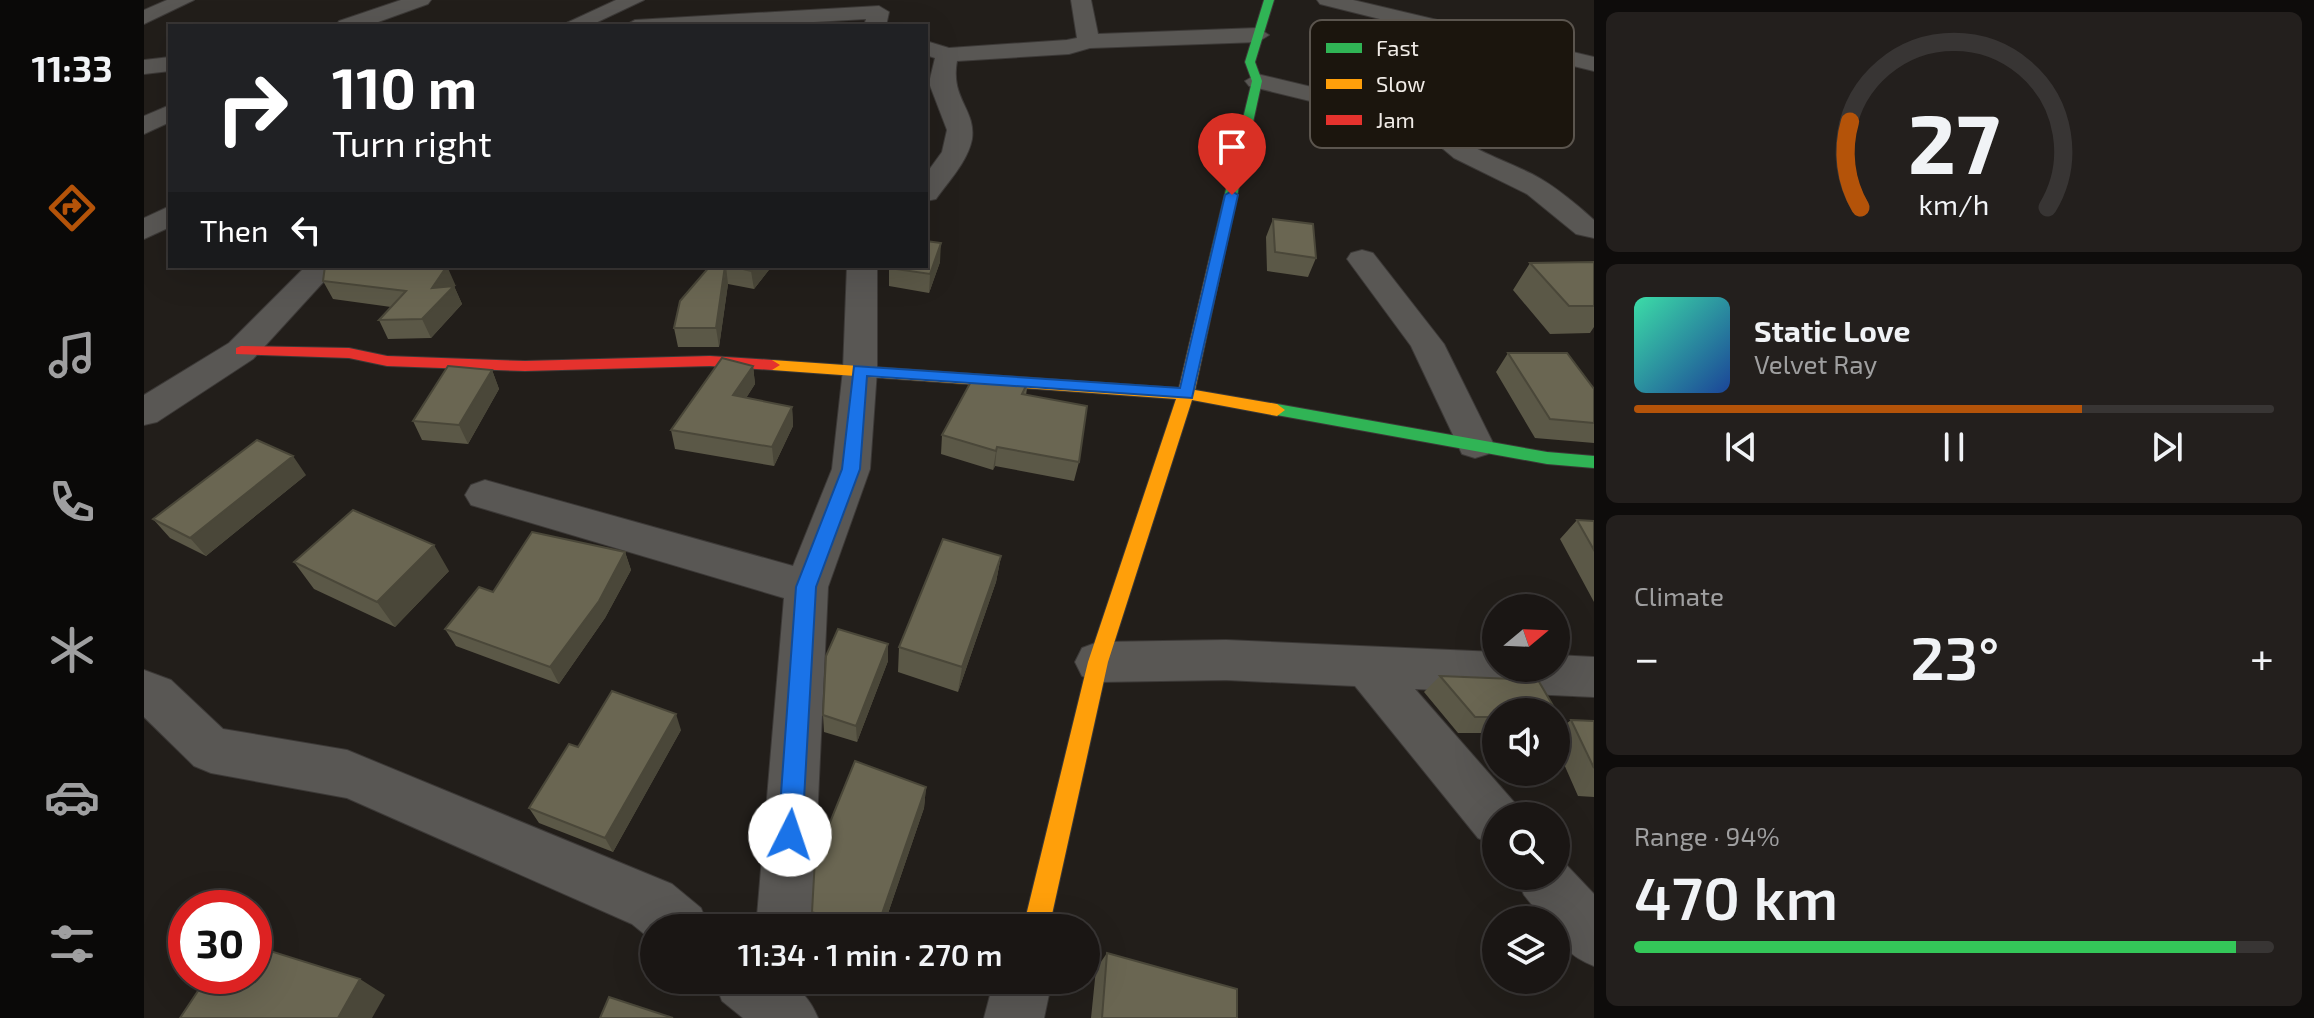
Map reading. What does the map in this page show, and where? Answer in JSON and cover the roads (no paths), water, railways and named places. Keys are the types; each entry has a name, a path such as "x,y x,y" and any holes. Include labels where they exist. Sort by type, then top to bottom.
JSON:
{"street":[{"path":"144,18 184,0"},
{"path":"353,24 421,0"},
{"path":"576,24 634,0"},
{"path":"1081,0 1088,41"},
{"path":"1039,914 1098,662 1186,394 1257,81 1250,62 1269,0"},
{"path":"1327,0 1408,20"},
{"path":"717,24 877,13"},
{"path":"928,190 959,145 959,119 941,83 937,52 1069,47 1088,41 1160,41 1258,35"},
{"path":"1574,59 1594,64"},
{"path":"144,67 168,64"},
{"path":"1257,81 1310,94"},
{"path":"144,126 168,113"},
{"path":"1459,148 1536,188 1591,232"},
{"path":"144,230 168,216"},
{"path":"1362,259 1427,344 1475,445"},
{"path":"144,413 166,396 241,351 321,268"},
{"path":"785,914 806,587 851,469 860,370 862,268"},
{"path":"241,351 349,353 387,361 525,366 710,361 1186,394 1475,445 1594,462"},
{"path":"485,495 806,587"},
{"path":"1098,662 1226,660 1594,677"},
{"path":"1367,667 1482,803"},
{"path":"144,691 154,695 211,750 347,774 652,904 664,914"},
{"path":"1555,890 1594,938"},
{"path":"1014,1018 1020,994"}]}
